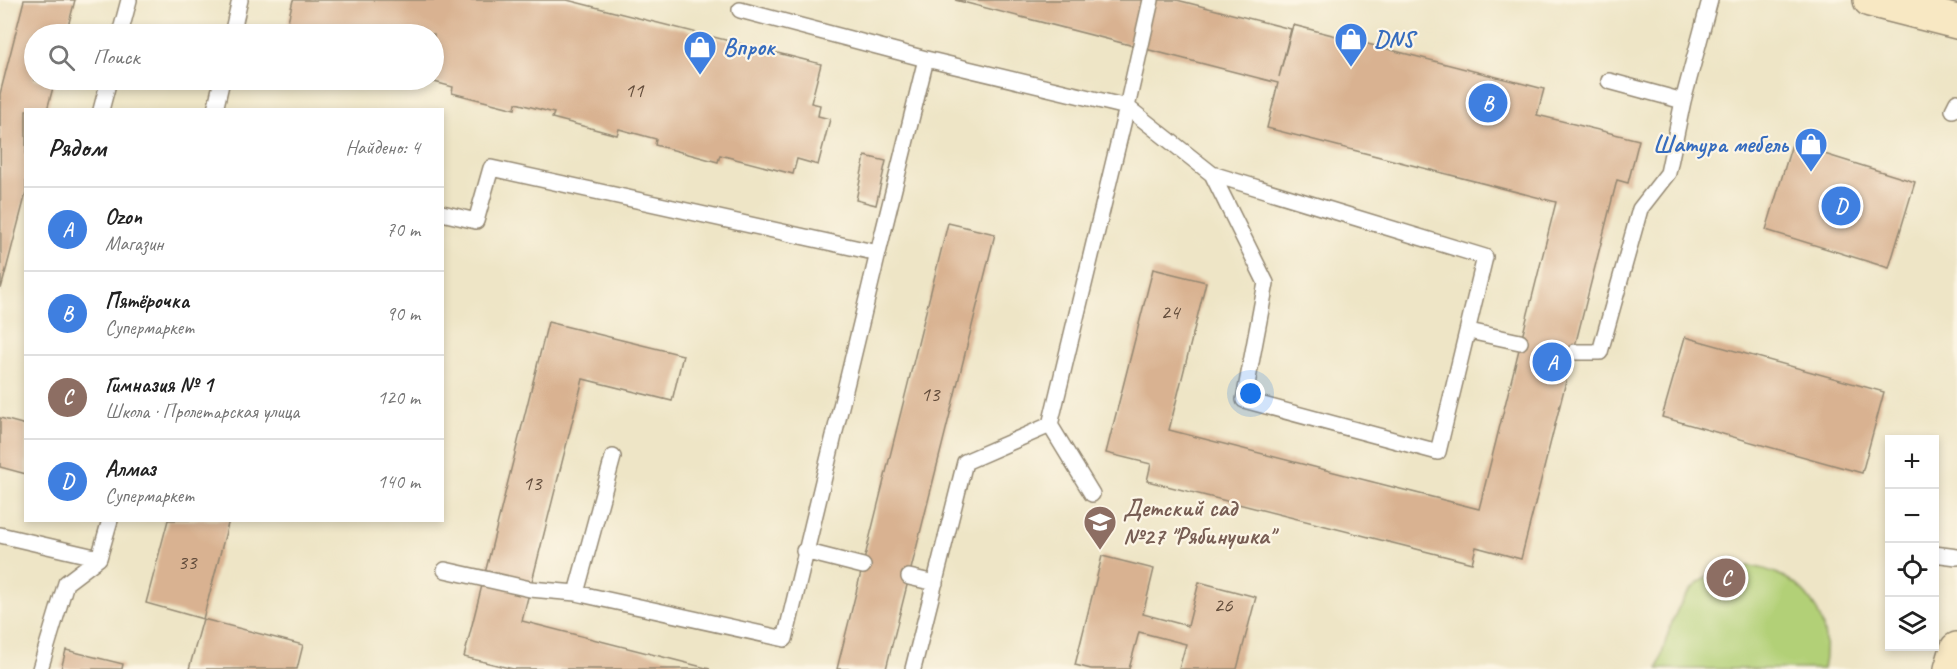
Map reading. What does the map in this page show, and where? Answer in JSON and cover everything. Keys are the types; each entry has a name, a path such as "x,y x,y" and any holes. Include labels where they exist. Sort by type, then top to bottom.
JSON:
{"street":[{"path":"1870,0 1957,22"},
{"path":"1951,669 1957,649"}],"lane":[{"path":"123,24 129,0"},
{"path":"234,24 240,0"},
{"path":"1092,494 1050,425 1151,0"},
{"path":"1575,352 1600,352 1640,209 1668,173 1683,101 1710,0"},
{"path":"740,10 926,59 1127,107 1212,174 1485,257 1438,452 1244,400 1266,283 1212,174"},
{"path":"445,570 530,589 576,593 784,639 926,59"},
{"path":"1609,81 1683,101"},
{"path":"102,108 106,90"},
{"path":"215,108 220,90"},
{"path":"444,213 476,221 491,168 878,253"},
{"path":"1469,331 1520,342"},
{"path":"913,669 965,462 1050,425"},
{"path":"576,593 613,457"},
{"path":"40,669 66,583 99,558 109,522"},
{"path":"0,535 99,558"},
{"path":"804,551 863,566"},
{"path":"1939,554 1957,556"},
{"path":"909,577 935,583"}],"green space":[{"path":"1751,566 1786,578 1811,601 1819,615 1824,632 1823,669 1658,669 1676,613 1696,585 1710,575 1728,569"}],"building":[{"path":"24,0 75,0 69,24 24,24 24,90 52,90 48,108 24,108 24,201 1,289 0,94"},
{"path":"293,0 567,0 821,64 811,103 820,105 818,116 830,119 818,165 797,159 793,174 720,155 718,162 655,145 656,139 619,129 617,135 552,118 554,113 516,103 515,109 452,93 453,87 444,85 444,24 287,24"},
{"path":"955,0 1177,0 1291,29 1279,77 1293,25 1544,89 1537,115 1639,140 1628,183 1617,180 1521,559 1476,547 1472,563 1147,481 1151,464 1106,453 1153,269 1206,282 1169,430 1479,509 1556,202 1267,128 1278,83"},
{"path":"1792,144 1915,182 1889,268 1766,230"},
{"path":"865,156 886,161 876,205 856,200"},
{"path":"948,223 995,234 886,669 837,669"},
{"path":"548,322 683,355 672,401 583,379 522,621 710,669 513,669 464,657"},
{"path":"1685,337 1884,392 1862,473 1662,417"},
{"path":"0,418 24,424 24,473 0,467"},
{"path":"167,522 228,522 203,619 146,603"},
{"path":"1102,556 1154,569 1143,614 1188,626 1199,582 1256,597 1237,669 1179,669 1186,644 1139,632 1129,669 1091,669 1075,665"},
{"path":"203,619 303,645 297,669 189,669"},
{"path":"66,650 123,664 122,669 61,669"}],"place":[{"name":"DNS","path":"1351,68"},
{"name":"Впрок","path":"700,76"},
{"name":"Пятёрочка","path":"1488,103"},
{"name":"Шатура мебель","path":"1811,173"},
{"name":"Алмаз","path":"1841,206"},
{"name":"Ozon","path":"1552,362"},
{"name":"Детский сад №27 \"Рябинушка\"","path":"1100,551"},
{"name":"Гимназия № 1","path":"1726,578"}]}
